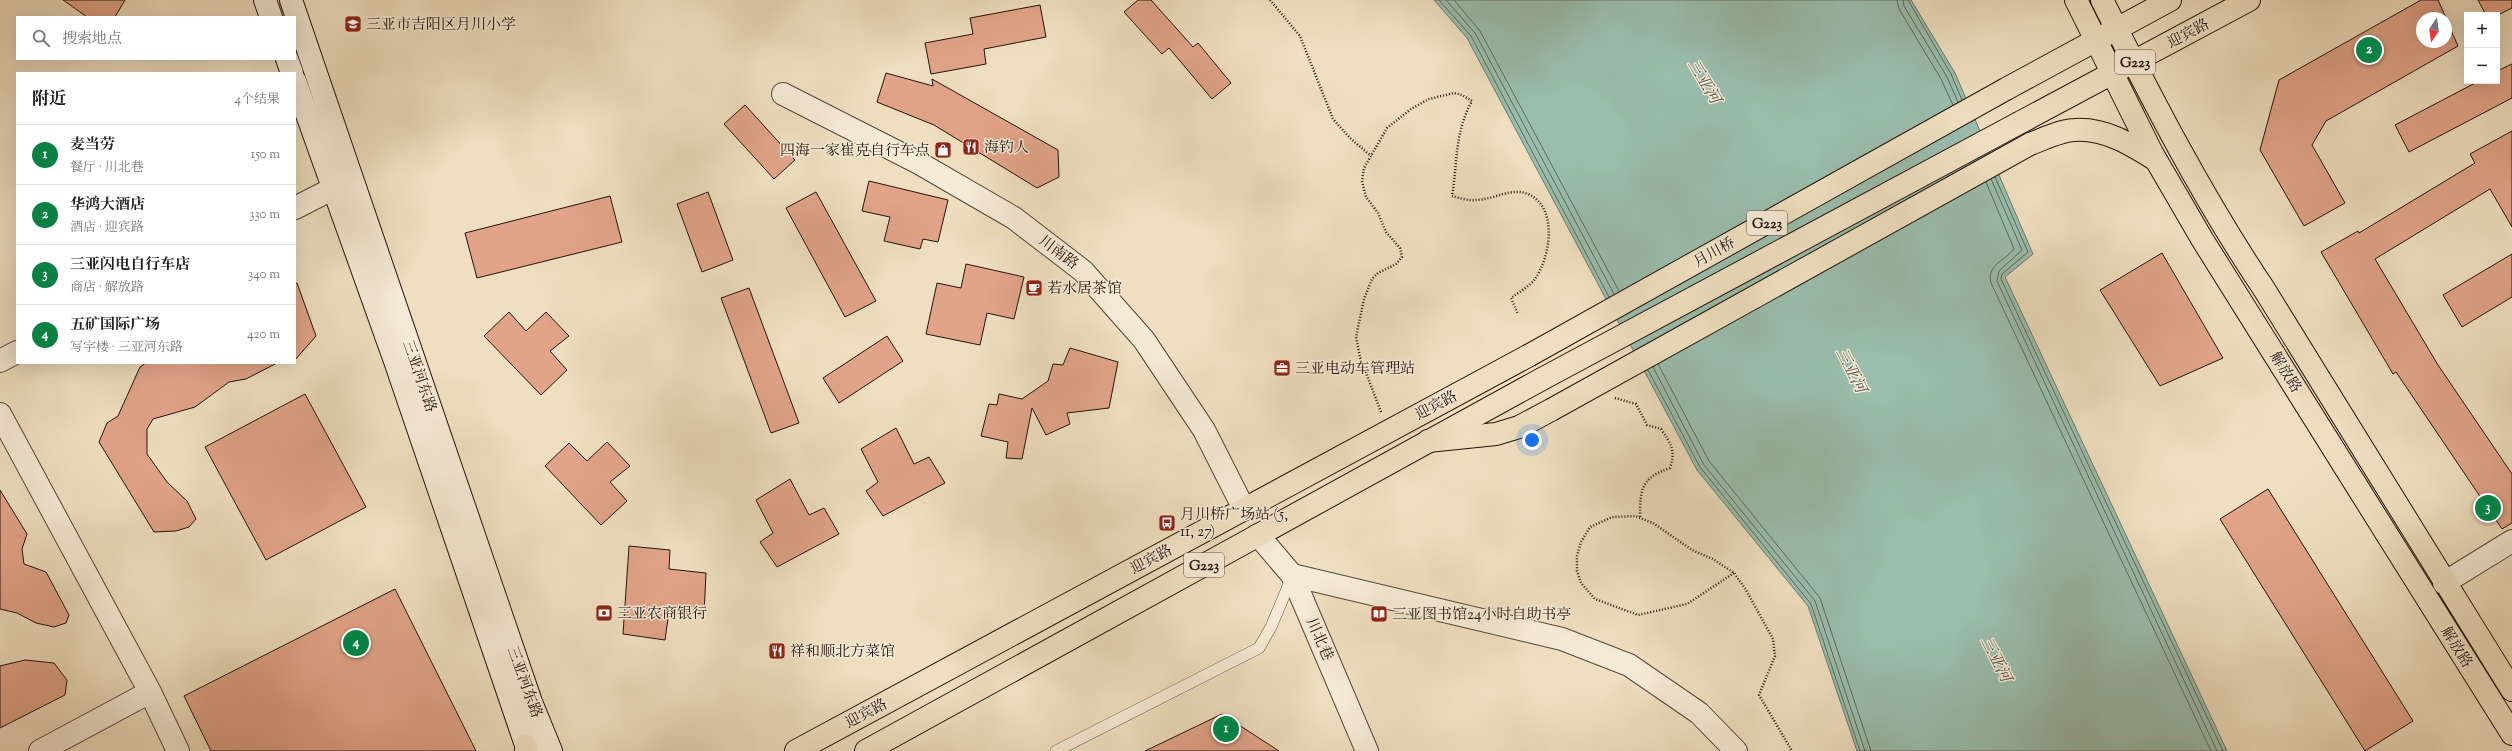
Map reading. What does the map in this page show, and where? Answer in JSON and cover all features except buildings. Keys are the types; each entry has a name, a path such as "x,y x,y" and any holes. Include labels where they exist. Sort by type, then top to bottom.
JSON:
{"main road":[{"name":"解放路","path":"2076,0 2156,160 2202,240 2512,734"},
{"name":"解放路","path":"2102,0 2173,140 2233,243 2264,289 2444,583 2512,690"},
{"name":"G223","path":"2097,41 2170,0"},
{"name":"迎宾路","path":"2021,122 2134,63 2249,0"},
{"name":"月川桥","path":"1528,356 2006,89 2097,41"},
{"name":"月川桥","path":"1542,379 2021,122"},
{"path":"1428,441 1496,434 1519,427 2030,144 2075,130 2104,133 2133,145 2156,160"},
{"name":"迎宾路","path":"796,751 1528,356"},
{"name":"迎宾路","path":"866,751 1542,379"}],"street":[{"path":"265,0 271,16"},
{"name":"三亚河东路","path":"291,0 551,751"},
{"path":"287,60 292,72"},
{"name":"三亚河东路","path":"296,84 334,188 527,749"},
{"name":"川南路","path":"783,94 919,163 1014,218 1083,271 1144,340 1204,430 1244,509"},
{"path":"296,207 334,188"},
{"path":"0,361 16,353"},
{"path":"0,414 150,692 178,751"},
{"name":"川北巷","path":"1258,535 1292,575 1367,751"},
{"path":"2444,583 2512,541"},
{"path":"1292,575 1562,639 1629,665 1699,712 1736,751"},
{"path":"40,751 150,692"},
{"path":"542,728 561,751"}],"lane":[{"path":"1056,751 1258,648 1271,628 1292,575"}],"path":[{"path":"1270,0 1300,36 1333,119 1350,138 1371,156"},
{"path":"1388,431 1360,357 1356,337 1364,299 1372,279 1378,273 1396,264 1402,257 1400,248 1386,232 1378,214 1366,197 1362,181 1364,168 1387,128 1411,109 1429,99 1454,93 1462,95 1472,101 1464,116 1458,136 1452,196 1476,200 1513,192 1527,193 1540,202 1548,219 1549,238 1546,258 1535,280 1511,298 1518,314"},
{"path":"1610,399 1615,397 1636,404 1647,425 1661,429 1671,443 1674,456 1670,468 1653,474 1640,491 1640,518"},
{"path":"1734,574 1687,604 1658,612 1638,615 1595,599 1581,583 1577,571 1577,556 1580,542 1590,527 1612,517 1640,518 1653,523 1692,550 1714,559 1734,574 1746,590 1773,639 1775,656 1759,694 1792,751"}],"water":[{"name":"三亚河","path":"1434,0 1911,0 1955,73 2033,254 2005,277 2227,751 1857,751 1808,606 1697,470 1467,38"}],"place":[{"name":"三亚市吉阳区月川小学","path":"353,24"},
{"name":"华鸿大酒店","path":"2369,50"},
{"name":"海钓人","path":"971,147"},
{"name":"四海一家崔克自行车点","path":"943,150"},
{"name":"若水居茶馆","path":"1034,288"},
{"name":"三亚电动车管理站","path":"1282,368"},
{"name":"三亚闪电自行车店","path":"2488,508"},
{"name":"月川桥广场站 (5, 11, 27)","path":"1167,523"},
{"name":"三亚农商银行","path":"604,613"},
{"name":"三亚图书馆24小时自助书亭","path":"1379,614"},
{"name":"五矿国际广场","path":"356,643"},
{"name":"祥和顺北方菜馆","path":"777,651"},
{"name":"麦当劳","path":"1226,729"}]}
